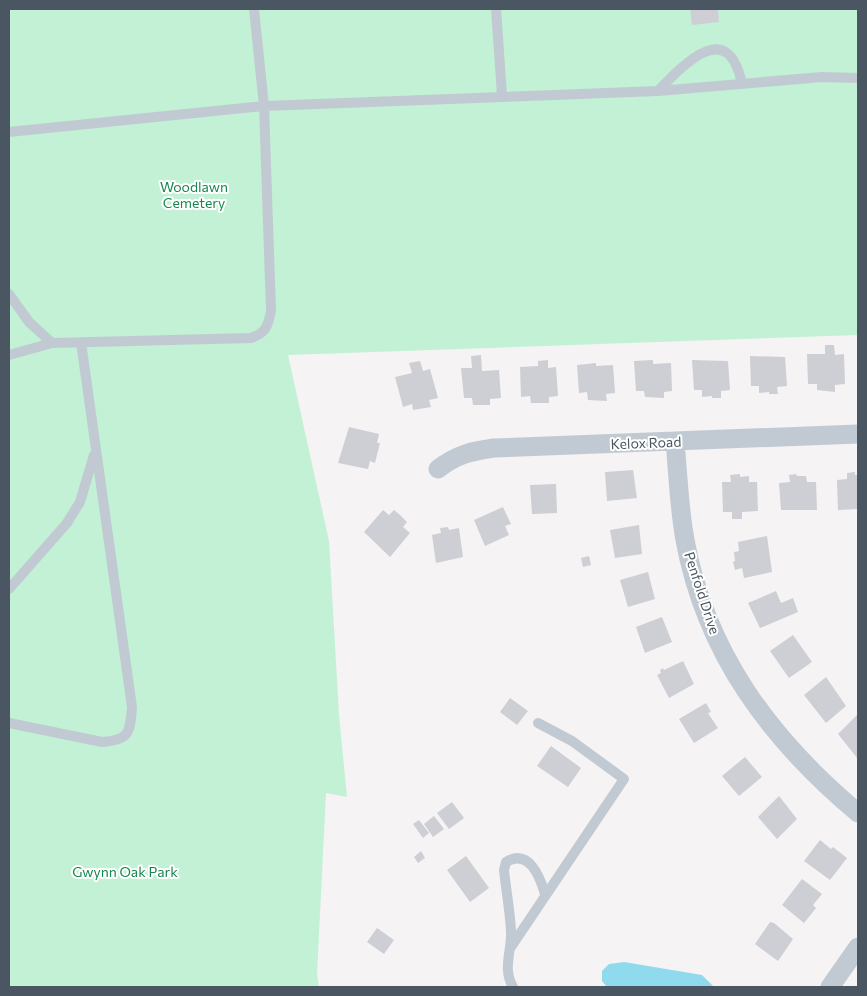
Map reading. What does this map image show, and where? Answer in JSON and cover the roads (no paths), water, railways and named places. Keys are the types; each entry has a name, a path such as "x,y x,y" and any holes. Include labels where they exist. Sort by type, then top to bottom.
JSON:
{"street":[{"name":"Kelox Road","path":"438,469 450,460 463,454 494,448 858,434"},
{"name":"Penfold Drive","path":"675,442 685,541 704,610 728,664 750,700 775,732 809,768 858,813"},
{"path":"830,987 858,948"}],"lane":[{"path":"9,355 52,343 251,338 263,334 268,327 271,311 264,106 254,9"},
{"path":"496,9 502,95"},
{"path":"658,91 691,58 704,51 718,49 730,54 738,66 742,84"},
{"path":"9,132 264,106 502,95 658,91 822,77 858,78"},
{"path":"9,294 29,322 52,343"},
{"path":"9,723 102,742 118,741 128,734 132,706 81,342"},
{"path":"9,590 66,523 80,502 89,478 96,449"},
{"path":"513,987 508,979 506,966 511,947 624,779 572,741 538,723"},
{"path":"511,947 504,870 506,862 513,858 522,859 533,866 539,874 545,894"}],"water":[{"path":"624,962 702,975 714,987 607,987 602,981 602,971 609,964"}],"park label":[{"name":"Woodlawn Cemetery","path":"194,196"},
{"name":"Gwynn Oak Park","path":"125,872"}]}
